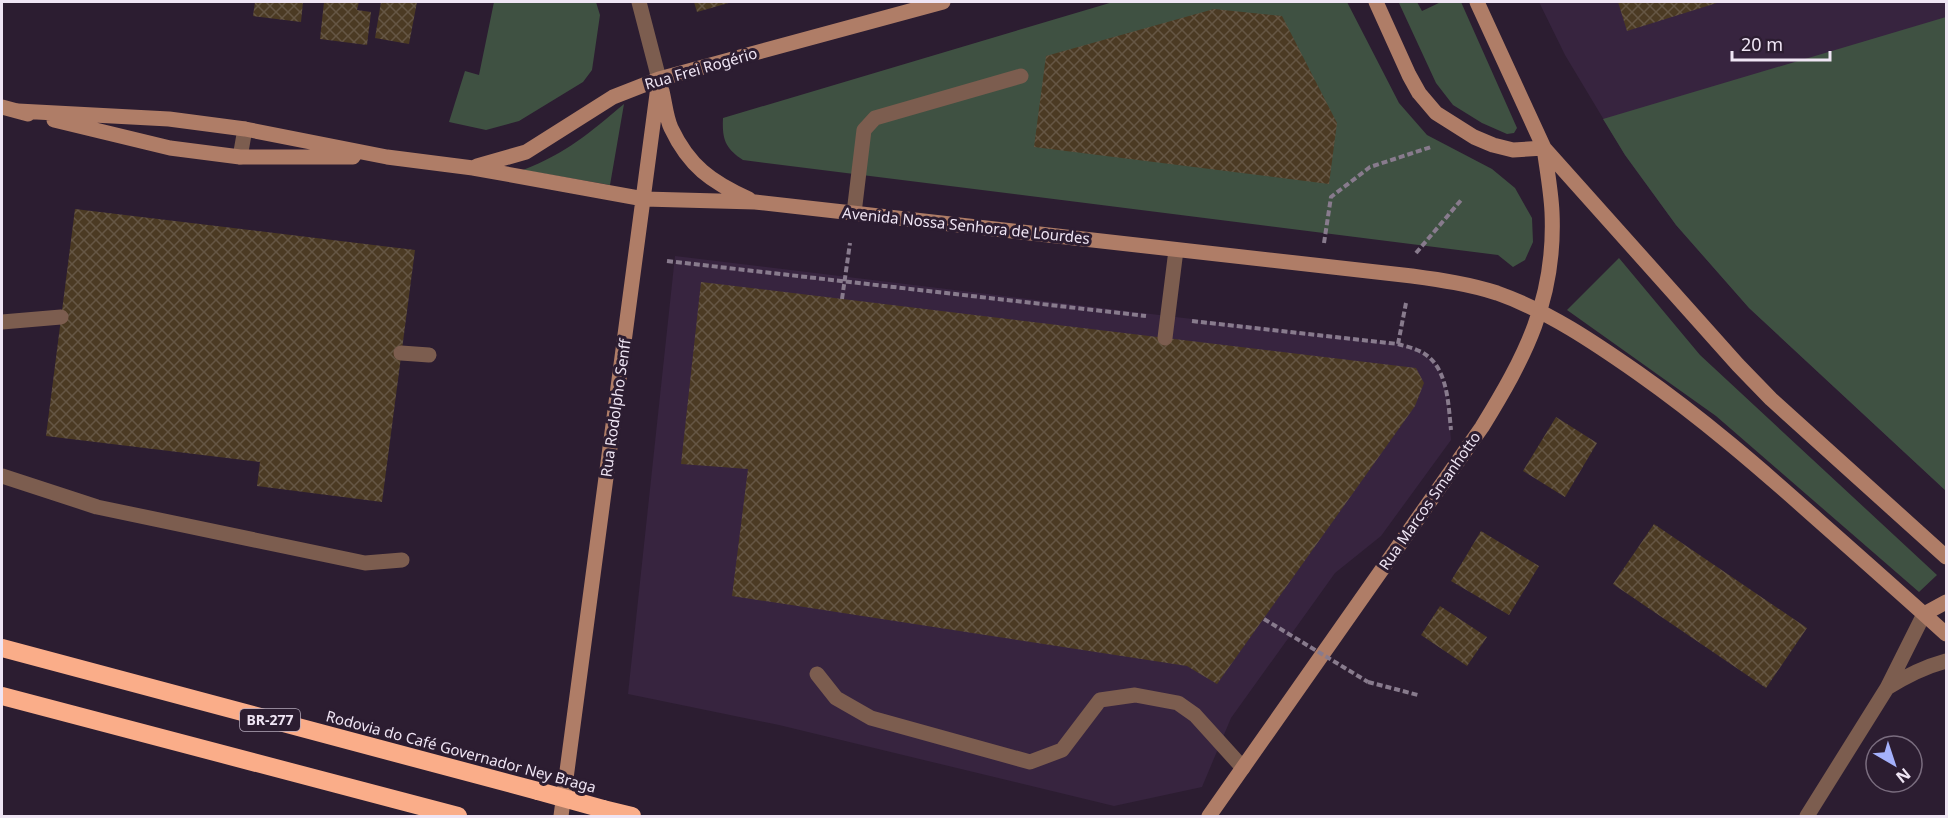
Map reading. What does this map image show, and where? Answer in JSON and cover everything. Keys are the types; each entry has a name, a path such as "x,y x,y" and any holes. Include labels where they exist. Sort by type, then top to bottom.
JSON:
{"highway":[{"name":"Rodovia do Café Governador Ney Braga","path":"2,648 632,816"},
{"path":"2,696 458,816"}],"main road":[{"name":"Rua Frei Rogério","path":"473,168 526,152 613,97 659,79 943,2"},
{"path":"1376,2 1409,75 1419,93 1436,113 1473,137 1493,145 1513,150 1544,148"},
{"path":"1477,2 1544,148 1746,374 1947,557"},
{"name":"Rua Rodolpho Senff","path":"561,816 659,79"},
{"path":"659,79 670,126 688,158 700,171 723,188 755,202"},
{"name":"Avenida Nossa Senhora de Lourdes","path":"2,106 170,148 240,157 387,157"},
{"name":"Avenida Nossa Senhora de Lourdes","path":"18,111 169,118 245,129 387,157 473,168 644,199 755,202 854,213 1442,280 1498,294 1541,312 1602,348 1715,430 1947,634"},
{"name":"Rua Marcos Smanhotto","path":"1209,816 1482,427 1507,387 1528,346 1541,312 1551,248 1552,212 1544,148"},
{"path":"1924,614 1947,602"}],"street":[{"name":"Rua Rodolpho Senff","path":"639,2 659,79"},
{"path":"854,213 864,130 875,118 1021,76"},
{"path":"240,157 245,129"},
{"path":"1165,338 1176,250"},
{"path":"2,322 61,317"},
{"path":"401,353 429,355"},
{"path":"2,476 97,507 365,563 402,560"},
{"path":"1807,816 1887,688 1924,614"},
{"path":"1887,688 1908,675 1947,661"},
{"path":"817,674 837,698 872,718 1030,762 1062,750 1100,700 1135,695 1178,703 1195,715 1243,768"}],"path":[{"path":"1324,243 1331,197 1370,168 1431,147"},
{"path":"1414,255 1462,199"},
{"path":"842,299 850,243"},
{"path":"667,261 1398,344 1419,350 1437,366 1448,393 1451,440"},
{"path":"1398,344 1406,303"},
{"path":"1264,618 1368,682 1418,695"}],"shaded area":[{"path":"1539,2 1946,2 1946,491 1750,309 1676,225 1625,155 1565,55"},
{"path":"675,256 1398,344 1419,350 1437,366 1447,393 1451,440 1381,536 1335,573 1231,718 1202,787 1114,806 779,725 628,694"}],"green space":[{"path":"494,2 596,2 600,15 592,70 583,82 519,121 486,130 449,122 465,71 479,75"},
{"path":"1113,2 1347,2 1399,103 1427,135 1492,169 1515,188 1532,218 1533,242 1525,260 1513,267 1498,255 743,160 728,147 726,142 723,118"},
{"path":"1417,2 1422,11 1441,2 1461,2 1517,128 1514,133 1507,134 1482,123 1453,105 1436,83 1399,3"},
{"path":"1946,17 1946,491 1749,308 1676,225 1625,155 1603,119"},
{"path":"624,104 610,185 523,170 565,149"},
{"path":"1619,258 1700,355 1937,575 1919,592 1716,416 1567,310"}],"building":[{"path":"255,2 303,2 301,22 253,16"},
{"path":"324,2 359,2 357,10 371,12 367,45 320,39"},
{"path":"381,2 417,2 409,44 375,38"},
{"path":"694,2 732,2 697,12"},
{"path":"1618,2 1720,2 1627,31"},
{"path":"1214,9 1282,16 1337,123 1329,184 1034,147 1046,56"},
{"path":"75,209 415,250 382,502 257,486 260,462 46,436"},
{"path":"701,282 1416,368 1424,383 1415,406 1217,684 1187,666 732,596 748,469 681,464"},
{"path":"1556,417 1597,443 1565,497 1523,471"},
{"path":"1654,524 1807,628 1766,688 1613,584"},
{"path":"1481,531 1539,566 1509,615 1451,581"},
{"path":"1440,606 1487,637 1467,666 1421,635"}]}
